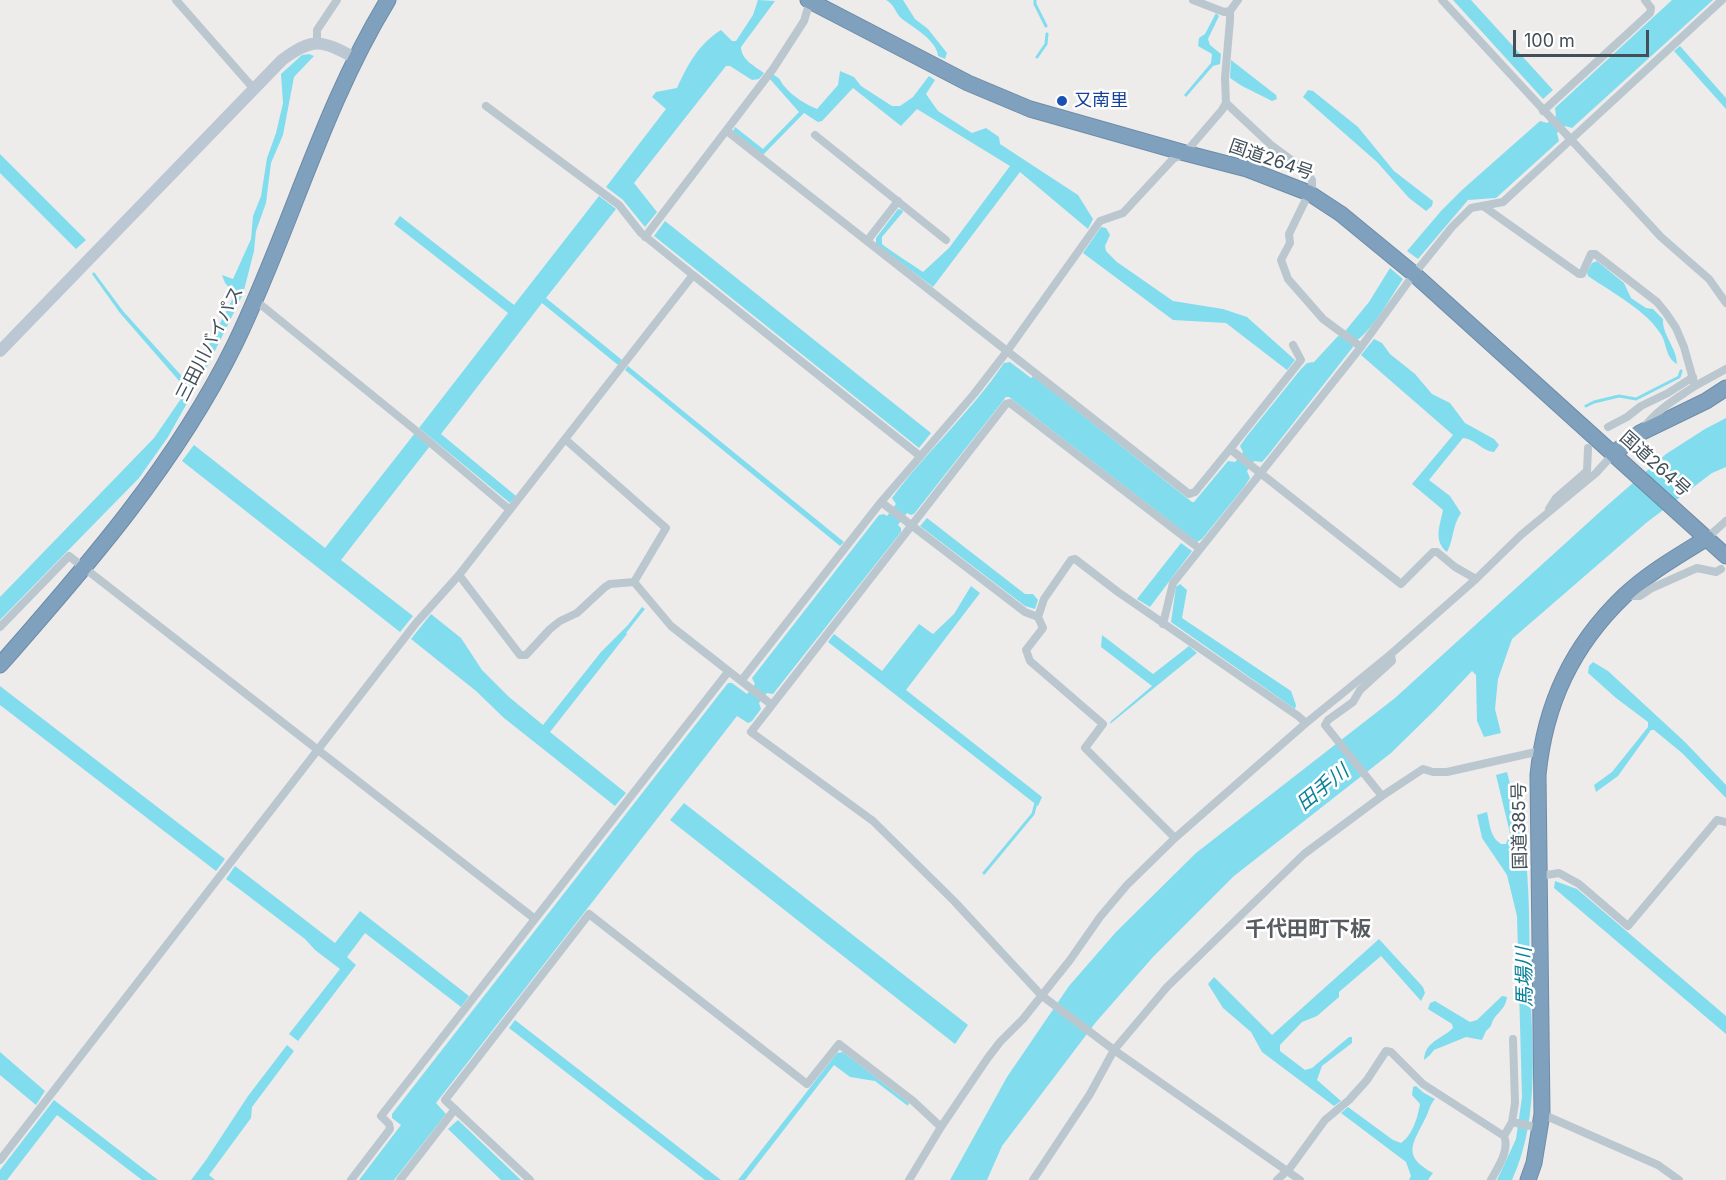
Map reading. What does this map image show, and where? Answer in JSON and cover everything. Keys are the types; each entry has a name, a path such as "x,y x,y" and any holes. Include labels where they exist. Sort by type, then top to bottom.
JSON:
{"highway":[{"name":"三田川バイパス","path":"0,665 134,507 187,430 235,345 312,154 355,58 388,0"},
{"name":"国道264号","path":"809,1 968,83 1030,108 1247,169 1310,193 1341,214 1414,274 1707,538 1723,562"},
{"path":"1619,458 1640,433 1706,401 1726,388"},
{"name":"国道385号","path":"1528,1180 1534,1163 1538,1123 1540,876 1538,775 1547,717 1555,694 1574,656 1600,621 1624,596 1670,561 1707,538"}],"street":[{"path":"176,0 254,89"},
{"path":"316,42 317,30 337,0"},
{"path":"1193,0 1224,12 1230,11"},
{"path":"741,681 881,502 974,394 1100,221 1123,213 1173,159 1185,153 1222,110 1227,103 1225,78 1230,11 1238,0"},
{"path":"1442,0 1660,237 1709,279 1726,303"},
{"path":"1543,111 1650,13 1651,8 1645,0"},
{"path":"1163,624 1173,584 1257,470 1414,274 1471,207 1503,202 1722,0"},
{"path":"645,237 773,69 804,21 809,1"},
{"path":"0,351 282,60 297,48 316,42 327,44 355,58"},
{"path":"1227,103 1271,145 1305,170 1312,180 1310,193 1289,234 1290,243 1281,260 1288,279 1323,319 1358,345"},
{"path":"486,106 619,205 645,237 920,456"},
{"path":"727,131 1189,494 1195,492 1233,451 1301,360 1293,345"},
{"path":"815,135 946,240"},
{"path":"867,241 898,201"},
{"path":"1483,206 1579,274 1582,274 1592,254 1595,254 1657,302 1676,328 1694,382"},
{"path":"0,1160 416,623 459,575 693,275"},
{"path":"255,300 510,510"},
{"path":"1608,427 1641,406 1726,369"},
{"path":"1640,433 1648,421 1694,382"},
{"path":"1200,549 1010,403 1006,404 908,523 751,732 873,821 954,901 1045,998 1111,1049 1300,1180"},
{"path":"566,440 666,528 634,582"},
{"path":"1546,513 1556,498 1587,471 1588,448"},
{"path":"1233,451 1401,584 1433,552 1437,552 1455,567 1476,579"},
{"path":"909,1180 941,1127 1000,1041 1045,998 1100,917 1127,885 1174,838 1306,723 1391,654 1546,513 1596,473 1619,458"},
{"path":"881,502 1025,612 1038,617"},
{"path":"1707,538 1726,522"},
{"path":"0,627 69,556 535,919"},
{"path":"1174,838 1085,748 1103,724 1030,661 1026,650 1043,628 1038,617 1044,599 1071,561 1076,559 1118,592 1306,723"},
{"path":"1624,596 1640,596 1652,588 1697,568 1716,572 1723,562"},
{"path":"459,575 520,655 526,655 550,629 577,613 605,587 610,584 634,582"},
{"path":"634,582 671,626 772,705"},
{"path":"1380,794 1325,725 1328,720 1353,702 1360,690 1392,661 1391,654"},
{"path":"351,1180 390,1129 389,1124 381,1116 728,672"},
{"path":"1034,1180 1090,1094 1111,1049 1167,987 1304,854 1380,794 1423,769 1447,772 1540,751"},
{"path":"1540,876 1559,873 1579,884 1628,926 1717,820 1726,822"},
{"path":"530,1180 445,1100 589,914 807,1084 839,1044 914,1101 941,1127"},
{"path":"1504,1136 1514,1123 1513,1039"},
{"path":"1277,1180 1325,1120 1349,1100 1367,1080 1386,1050 1391,1052 1423,1084 1504,1136 1507,1143 1505,1152 1491,1180"},
{"path":"400,1180 455,1109"},
{"path":"1514,1123 1538,1123 1659,1165 1679,1180"}],"water":[{"path":"758,0 775,1 741,47 746,59 764,73 759,79 752,80 730,66 726,66 634,183 657,212 645,227 623,200 606,187 666,109 652,97 656,92 677,88 694,56 721,30 732,41 736,41 753,15"},
{"path":"886,0 903,0 915,19 928,29 947,53 945,59 938,56 937,50 929,39 901,18"},
{"path":"1453,0 1471,0 1553,90 1543,99"},
{"path":"1672,0 1713,0 1572,128 1565,126 1557,133 1559,141 1496,198 1468,200 1418,259 1407,251 1462,190 1540,121 1547,123 1556,116 1555,108"},
{"path":"1216,13 1219,16 1208,39 1210,45 1221,54 1220,64 1213,66 1186,97 1184,95 1211,63 1212,54 1198,46 1199,38 1205,34"},
{"path":"1680,46 1726,98 1726,109 1674,51"},
{"path":"302,55 314,56 294,77 283,135 271,163 266,203 256,231 254,251 243,294 205,371 168,437 139,478 0,620 0,597 154,438 187,390 120,313 92,274 94,272 123,311 189,384 235,294 225,283 222,275 233,279 251,239 253,216 261,196 267,158 283,103 281,74"},
{"path":"1231,60 1276,95 1277,99 1272,101 1230,78"},
{"path":"840,71 854,77 861,86 892,106 900,106 913,97 929,76 935,80 926,94 938,111 972,133 986,128 999,137 1000,144 1078,195 1093,219 1088,229 1020,172 933,287 876,244 876,238 898,209 902,210 903,212 882,237 882,244 923,272 949,248 1010,166 917,109 901,126 853,88 822,121 818,122 804,113 763,155 733,131 735,127 763,149 799,112 769,78 772,74 779,78 796,97 817,109 838,85"},
{"path":"1308,90 1313,91 1358,127 1394,171 1433,201 1432,206 1426,211 1409,198 1377,162 1303,97"},
{"path":"0,154 86,240 76,249 0,173"},
{"path":"599,196 616,209 546,298 622,360 618,365 542,303 441,434 516,496 510,503 419,428 508,313 394,224 400,216 514,305"},
{"path":"665,221 931,433 919,448 654,236"},
{"path":"1101,227 1106,228 1110,235 1105,246 1106,251 1117,262 1173,301 1223,309 1247,317 1295,360 1287,370 1226,323 1173,320 1083,253"},
{"path":"1597,261 1624,283 1631,298 1646,308 1653,309 1663,319 1677,364 1669,355 1662,336 1648,318 1588,276 1587,272 1592,263"},
{"path":"1390,268 1403,279 1380,314 1367,331 1352,344 1353,347 1269,454 1262,462 1254,461 1247,471 1250,478 1244,487 1202,539 1197,542 1009,397 1006,397 914,514 907,513 898,525 901,532 773,694 767,693 759,703 761,709 752,721 748,723 737,716 436,1103 446,1114 394,1180 359,1180 401,1125 392,1118 392,1114 728,683 732,683 747,694 755,684 752,678 879,515 887,516 896,504 892,498 978,398 1004,363 1010,362 1031,378 1033,376 1194,502 1228,461 1235,462 1243,452 1240,446 1247,436 1301,369 1307,363 1314,362 1338,336 1344,337 1346,330 1369,302"},
{"path":"1374,339 1382,343 1390,354 1415,374 1432,394 1450,403 1465,423 1494,439 1499,445 1494,452 1463,438 1429,480 1450,496 1461,513 1447,552 1439,538 1443,510 1412,484 1453,435 1361,355"},
{"path":"628,366 844,542 840,546 625,370"},
{"name":"田手川","path":"1726,418 1726,467 1712,473 1646,523 1512,639 1498,679 1495,709 1501,733 1484,737 1477,721 1476,675 1472,671 1391,753 1234,876 1153,957 1096,1022 1002,1146 987,1180 950,1180 1007,1077 1069,986 1116,932 1196,853 1395,698 1666,454"},
{"path":"415,433 430,446 341,560 413,616 400,632 182,461 194,445 325,548"},
{"path":"927,518 1025,594 1033,594 1038,600 1035,609 1025,606 920,526"},
{"path":"1181,543 1192,551 1150,607 1137,599"},
{"path":"1180,584 1187,590 1182,618 1291,691 1296,705 1295,709 1171,622 1176,587"},
{"path":"971,586 980,593 906,690 1042,797 1038,806 828,642 834,634 882,671 919,624 933,634 954,614"},
{"path":"642,607 645,609 627,634 550,732 626,793 615,806 504,718 476,691 411,639 431,614 461,638 482,670 509,697 543,725 601,652"},
{"path":"1102,635 1153,674 1189,646 1197,653 1110,724 1152,686 1101,647"},
{"path":"1593,662 1608,671 1685,742 1726,785 1726,798 1682,753 1654,730 1651,730 1618,776 1596,792 1594,785 1612,772 1648,727 1648,722 1588,673 1589,666"},
{"path":"0,686 225,859 216,871 0,705"},
{"name":"馬場川","path":"1507,772 1523,834 1526,859 1533,1078 1528,1130 1521,1155 1512,1180 1497,1180 1516,1139 1522,1097 1517,916 1507,875 1482,838 1477,815 1487,812 1495,838 1501,844 1506,844 1510,833 1496,775"},
{"path":"684,803 968,1025 955,1044 670,820"},
{"path":"235,866 335,943 360,911 469,996 461,1007 365,933 347,957 356,965 298,1041 289,1034 340,969 315,950 305,939 226,879"},
{"path":"1555,881 1577,889 1726,1016 1726,1034 1554,888"},
{"path":"1379,939 1423,987 1425,993 1421,1001 1381,956 1339,992 1339,997 1317,1016 1302,1022 1280,1045 1280,1051 1305,1070 1312,1068 1349,1037 1352,1037 1352,1043 1322,1066 1317,1080 1341,1101 1334,1106 1262,1052 1251,1032 1223,1008 1208,984 1214,977 1272,1035"},
{"path":"1502,996 1507,997 1506,1002 1482,1040 1466,1037 1434,1050 1424,1060 1431,1044 1453,1028 1452,1024 1428,1009 1430,1003 1435,1001 1470,1022 1477,1020"},
{"path":"515,1020 721,1180 705,1180 509,1028"},
{"path":"287,1045 294,1051 252,1107 251,1118 209,1175 215,1180 191,1180 248,1096"},
{"path":"0,1052 45,1091 36,1105 0,1075"},
{"path":"843,1052 909,1103 908,1106 875,1081 850,1077 834,1065 745,1180 738,1180 837,1053"},
{"path":"1416,1086 1435,1099 1412,1149 1417,1161 1433,1173 1428,1180 1409,1180 1411,1176 1406,1162 1341,1113 1348,1107 1393,1140 1401,1143 1411,1131 1418,1115 1420,1104 1412,1095 1413,1087"},
{"path":"54,1100 158,1180 142,1180 57,1115 7,1180 0,1180 0,1170"},
{"path":"458,1120 521,1180 501,1180 448,1129"}],"waterway":[{"path":"1035,0 1046,26"},
{"path":"1037,57 1046,44 1047,34"},
{"path":"1586,406 1619,396 1636,399 1679,377 1681,371"},
{"path":"984,873 1033,814 1036,803"}],"place":[{"name":"又南里","path":"1062,101"}],"district":[{"name":"千代田町下板","path":"1308,930"}]}
